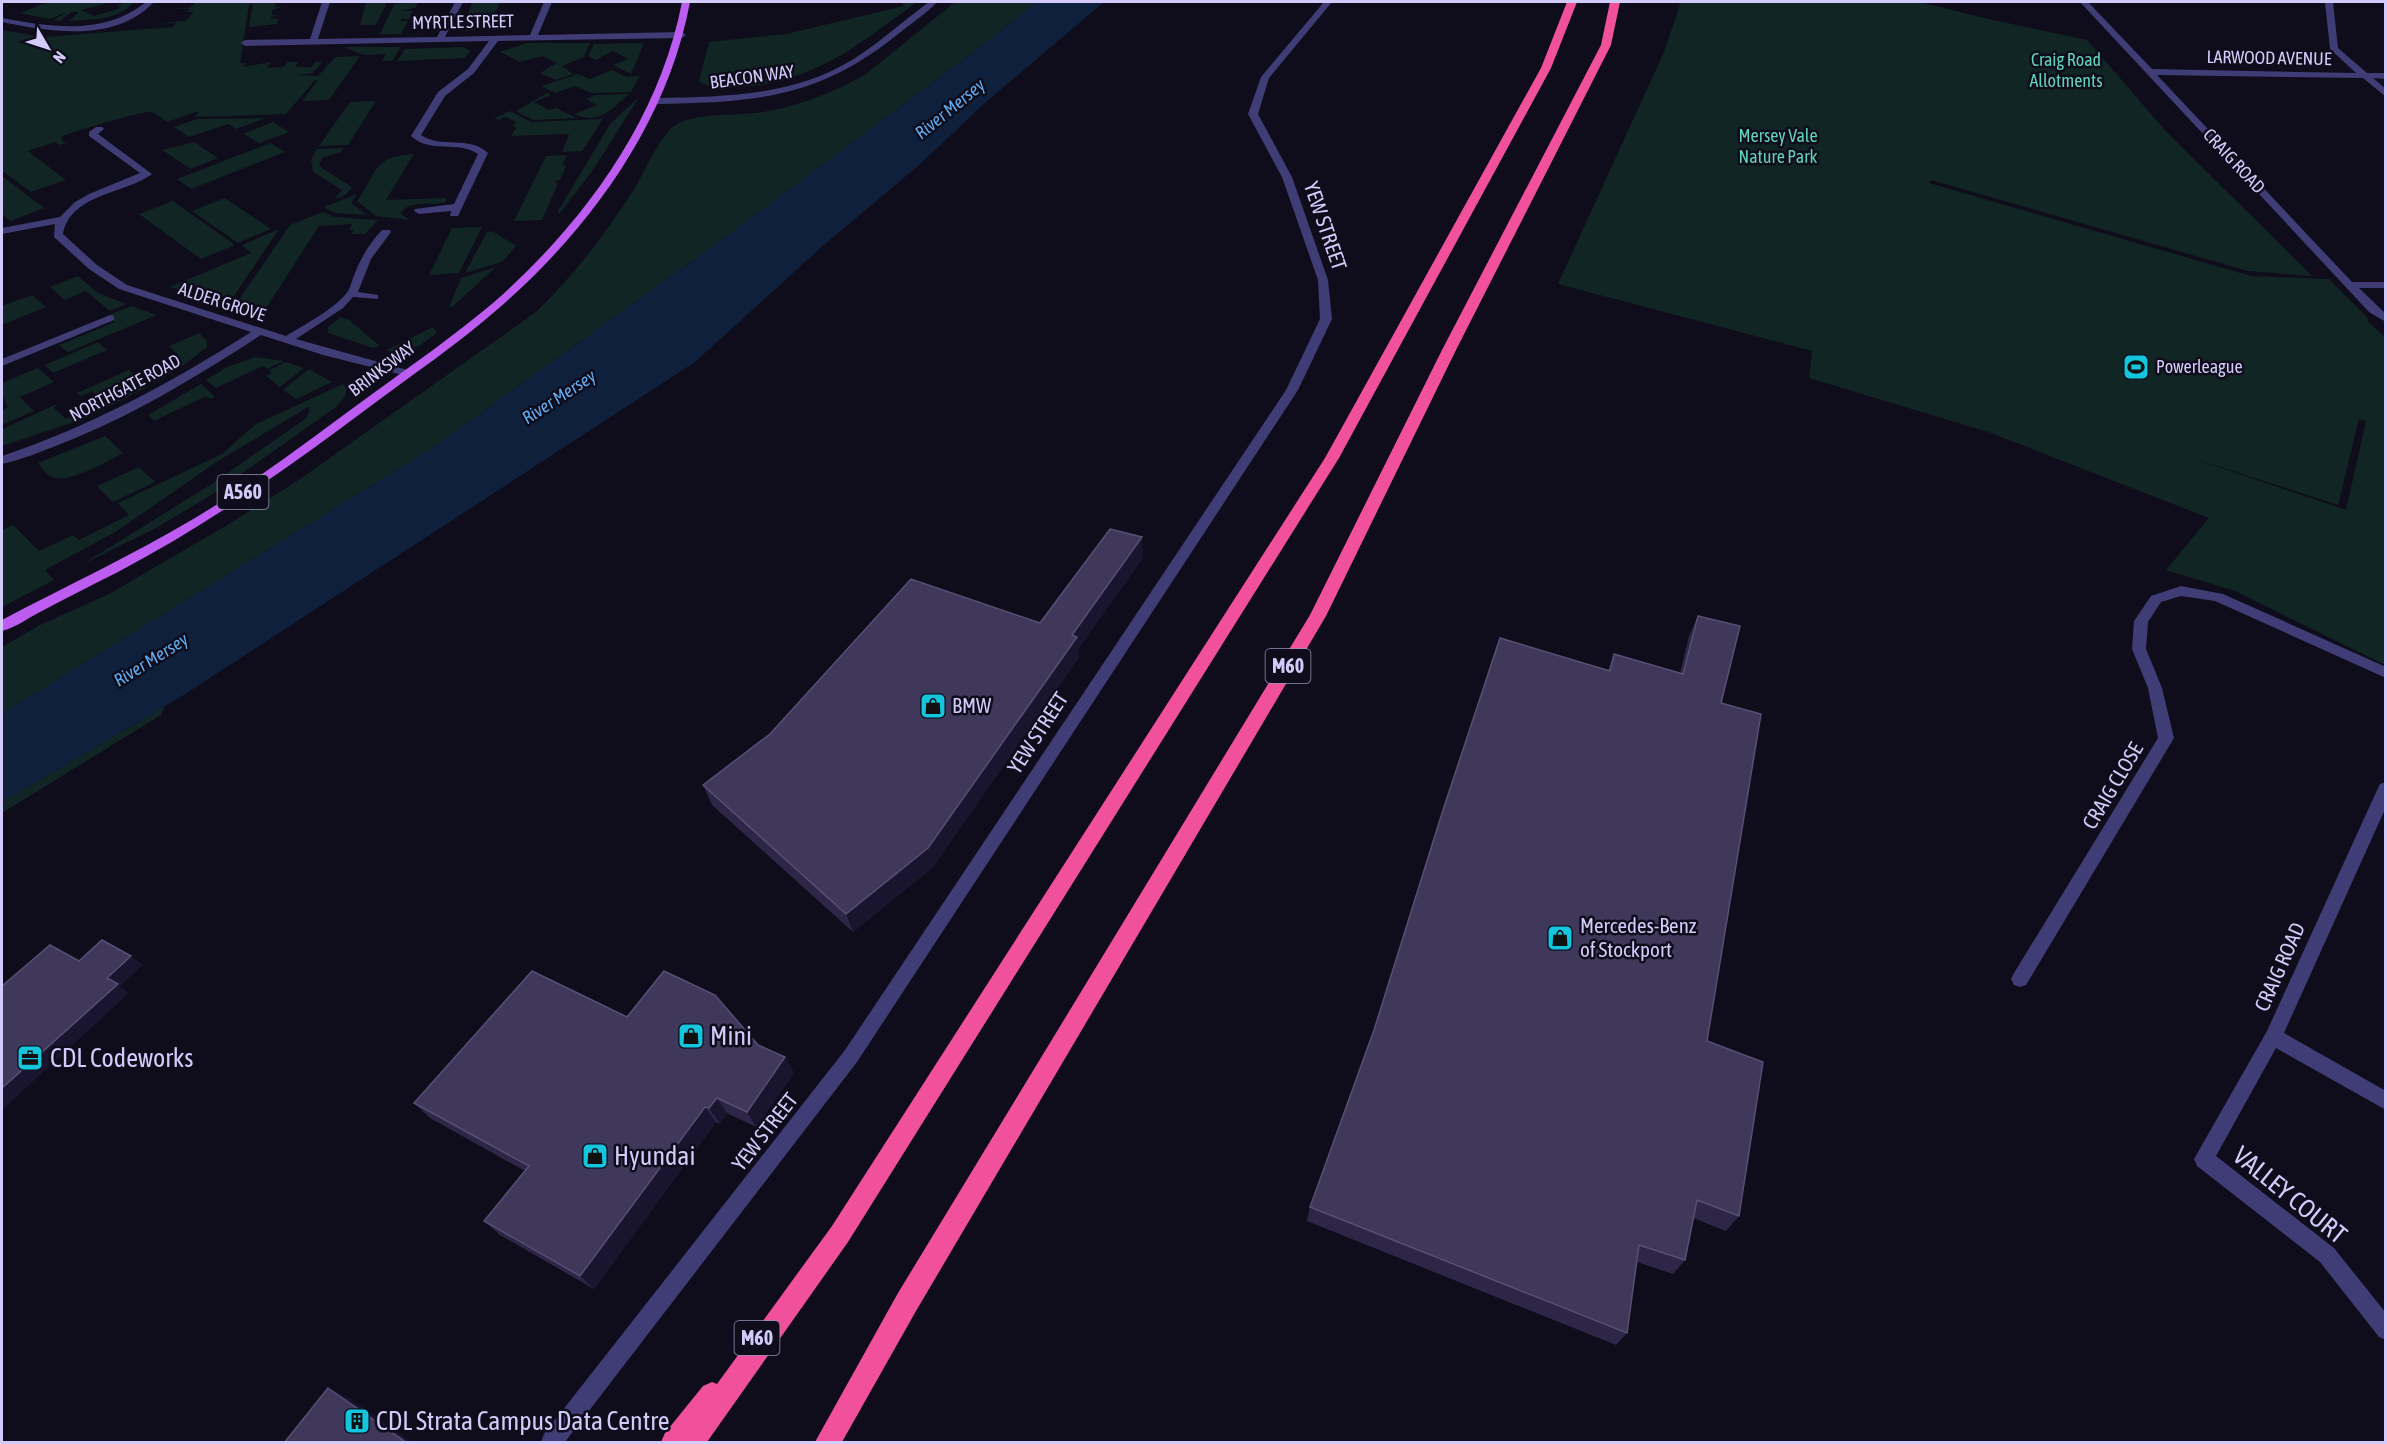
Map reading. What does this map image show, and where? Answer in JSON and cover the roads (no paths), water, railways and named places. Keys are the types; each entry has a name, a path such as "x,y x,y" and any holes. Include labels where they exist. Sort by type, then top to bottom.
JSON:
{"highway":[{"name":"M60","path":"692,1443 840,1234 1332,458 1546,68 1572,2"},
{"name":"M60","path":"828,1443 907,1302 1318,616 1449,351 1606,45 1615,2"},
{"name":"M60","path":"674,1443 840,1234"},
{"name":"M60","path":"814,1443 907,1302"}],"main road":[{"name":"A560","path":"682,35 686,2"},
{"name":"BRINKSWAY","path":"2,626 201,520 467,329 514,289 552,249 609,178 657,101 668,79 682,35"}],"street":[{"path":"2,20 47,28 101,25 131,18 150,2"},
{"path":"313,42 326,2"},
{"path":"440,39 459,2"},
{"path":"533,37 548,2"},
{"name":"BEACON WAY","path":"657,101 745,98 805,85 854,63 933,2"},
{"name":"YEW STREET","path":"552,1443 851,1056 1292,390 1326,319 1323,280 1287,177 1253,114 1265,77 1328,2"},
{"name":"CRAIG ROAD","path":"2084,2 2350,285 2385,319"},
{"path":"2329,2 2334,49 2385,94"},
{"name":"MYRTLE STREET","path":"245,43 682,35"},
{"path":"419,211 455,211 483,153 473,147 430,142 416,136 441,94 471,71 496,38"},
{"name":"LARWOOD AVENUE","path":"2152,72 2385,76"},
{"path":"2,231 62,220 89,197 147,174 96,132 78,136"},
{"name":"ALDER GROVE","path":"62,220 57,229 62,241 113,282 259,332 350,360 407,373"},
{"path":"286,340 339,306 352,294 356,287 354,281 367,257 386,232"},
{"path":"2350,285 2385,285"},
{"path":"352,294 374,297"},
{"path":"2,363 110,318"},
{"name":"NORTHGATE ROAD","path":"2,460 68,439 117,417 259,332"},
{"name":"CRAIG CLOSE","path":"2020,979 2166,738 2155,688 2139,649 2141,621 2156,599 2181,591 2218,597 2385,673"},
{"name":"CRAIG ROAD","path":"2204,1159 2273,1037 2385,788"},
{"path":"2273,1037 2385,1101"},
{"name":"VALLEY COURT","path":"2204,1159 2327,1255 2385,1330"}],"water":[{"name":"River Mersey","path":"1037,2 1104,2 987,101 918,166 826,243 695,362 187,693 2,802 2,714 431,449 720,241 979,48"}],"place":[{"name":"Powerleague","path":"2136,367"},
{"name":"BMW","path":"933,706"},
{"name":"Mercedes-Benz of Stockport","path":"1560,938"},
{"name":"Mini","path":"691,1036"},
{"name":"CDL Codeworks","path":"30,1058"},
{"name":"Hyundai","path":"595,1156"},
{"name":"CDL Strata Campus Data Centre","path":"357,1421"}],"park label":[{"name":"Craig Road Allotments","path":"2066,70"},
{"name":"Mersey Vale Nature Park","path":"1778,146"}]}
